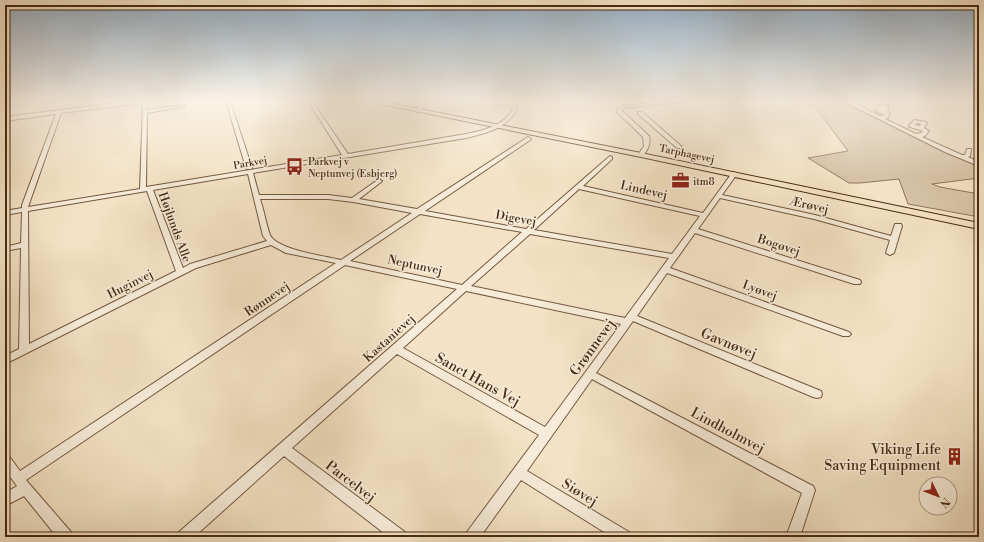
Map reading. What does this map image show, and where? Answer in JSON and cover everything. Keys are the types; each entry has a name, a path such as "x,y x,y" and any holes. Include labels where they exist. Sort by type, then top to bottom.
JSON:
{"main road":[{"name":"Tarphagevej","path":"498,126 812,190 979,226"},
{"name":"Tarphagevej","path":"812,190 979,221"}],"street":[{"path":"24,351 24,210 54,126"},
{"name":"Højlunds Alle","path":"145,126 146,190 180,272"},
{"path":"236,126 267,236 272,242"},
{"path":"327,126 346,156"},
{"name":"Parkvej","path":"5,213 146,190 249,170 466,136 496,126"},
{"path":"636,126 646,136 648,141 641,155"},
{"path":"655,126 679,147"},
{"path":"897,126 979,164"},
{"path":"916,135 923,135 926,131 921,128"},
{"path":"640,130 658,129"},
{"name":"Rønnevej","path":"5,500 22,483 528,139"},
{"path":"962,157 967,156 969,150"},
{"name":"Kastanievej","path":"184,537 610,158"},
{"name":"Grønnevej","path":"472,537 734,174"},
{"path":"353,200 379,181"},
{"name":"Lindevej","path":"579,187 704,215"},
{"name":"Ærøvej","path":"718,196 815,217 894,239"},
{"name":"Digevej","path":"257,197 328,197 353,200 674,257"},
{"path":"890,252 898,226"},
{"name":"Bogøvej","path":"694,230 857,282"},
{"name":"Huginvej","path":"5,360 192,266 272,242"},
{"name":"Neptunvej","path":"272,242 289,251 465,288 629,320"},
{"path":"5,249 24,245"},
{"name":"Lyøvej","path":"665,269 846,334"},
{"name":"Gavnøvej","path":"629,320 817,394"},
{"name":"Sanct Hans Vej","path":"396,349 547,434"},
{"name":"Lindholmvej","path":"590,374 809,490 793,537"},
{"name":"Parcelvej","path":"284,449 400,537"},
{"path":"5,460 66,537"},
{"name":"Siøvej","path":"519,472 624,537"}],"shaded area":[{"path":"829,126 892,126 949,154 979,166 979,178 932,184 940,187 979,194 979,217 908,204 899,179 849,183 808,158 848,151"}],"place":[{"name":"Parkvej v Neptunvej (Esbjerg)","path":"295,167"},
{"name":"itm8","path":"680,181"},
{"name":"Viking Life Saving Equipment","path":"954,457"}]}
